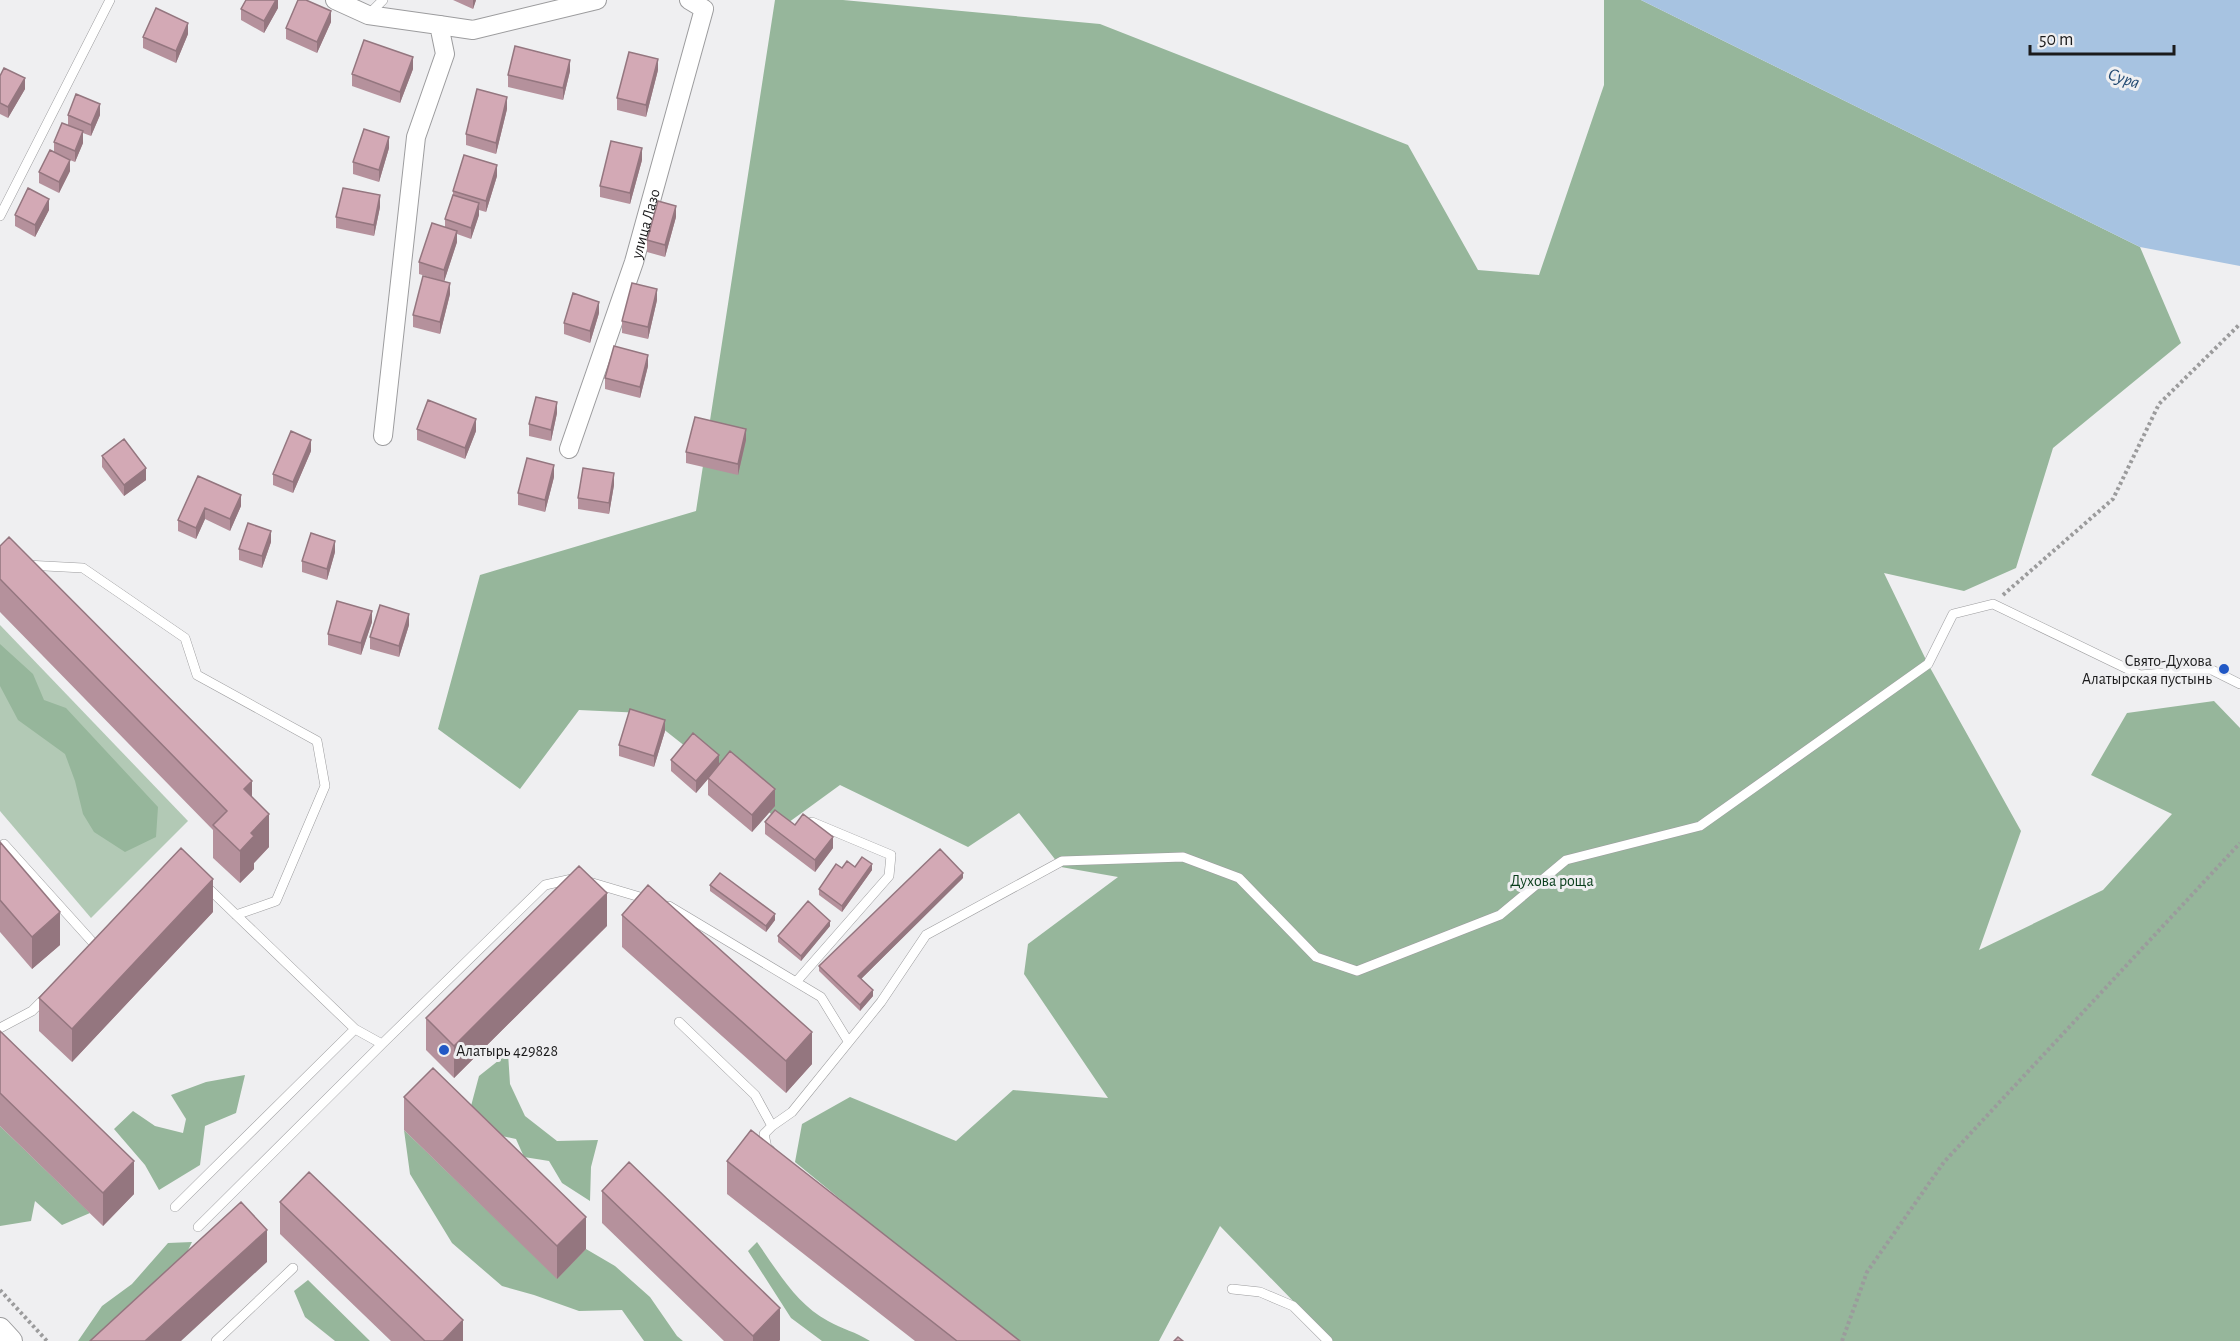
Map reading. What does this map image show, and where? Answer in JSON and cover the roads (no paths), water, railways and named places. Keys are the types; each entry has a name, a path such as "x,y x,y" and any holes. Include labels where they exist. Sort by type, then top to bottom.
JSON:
{"street":[{"path":"335,0 368,15 473,30 597,0"},
{"name":"улица Лазо","path":"569,449 634,262 704,9 689,0"},
{"path":"383,436 416,137 445,54 439,25"},
{"path":"0,1329 10,1341"}],"lane":[{"path":"0,216 110,0"},
{"path":"368,15 382,0"},
{"path":"15,565 82,568 185,638 197,675 317,741 325,786 276,902 236,915"},
{"path":"776,1155 767,1148 764,1134 792,1112 881,1002 926,935 1062,861 1183,857 1239,878 1316,957 1357,971 1500,915 1566,860 1700,826 1928,664 1953,614 1993,604 2140,675 2210,669 2240,684"},
{"path":"796,982 889,876 891,855 812,822"},
{"path":"4,844 96,946"},
{"path":"195,876 356,1029 382,1044"},
{"path":"198,1227 545,885 577,878 664,904 820,997 848,1041"},
{"path":"88,954 104,937"},
{"path":"0,1028 32,1011 56,987"},
{"path":"680,1022 755,1095 772,1126"},
{"path":"175,1207 356,1029"},
{"path":"216,1341 293,1268"},
{"path":"1232,1289 1260,1292 1293,1306 1328,1341"}],"water":[{"name":"Сура","path":"1641,0 2240,0 2240,266 2140,247"}],"place":[{"name":"Свято-Духова Алатырская пустынь","path":"2224,669"},
{"name":"Алатырь 429828","path":"444,1050"}],"park label":[{"name":"Духова роща","path":"1552,880"}]}
